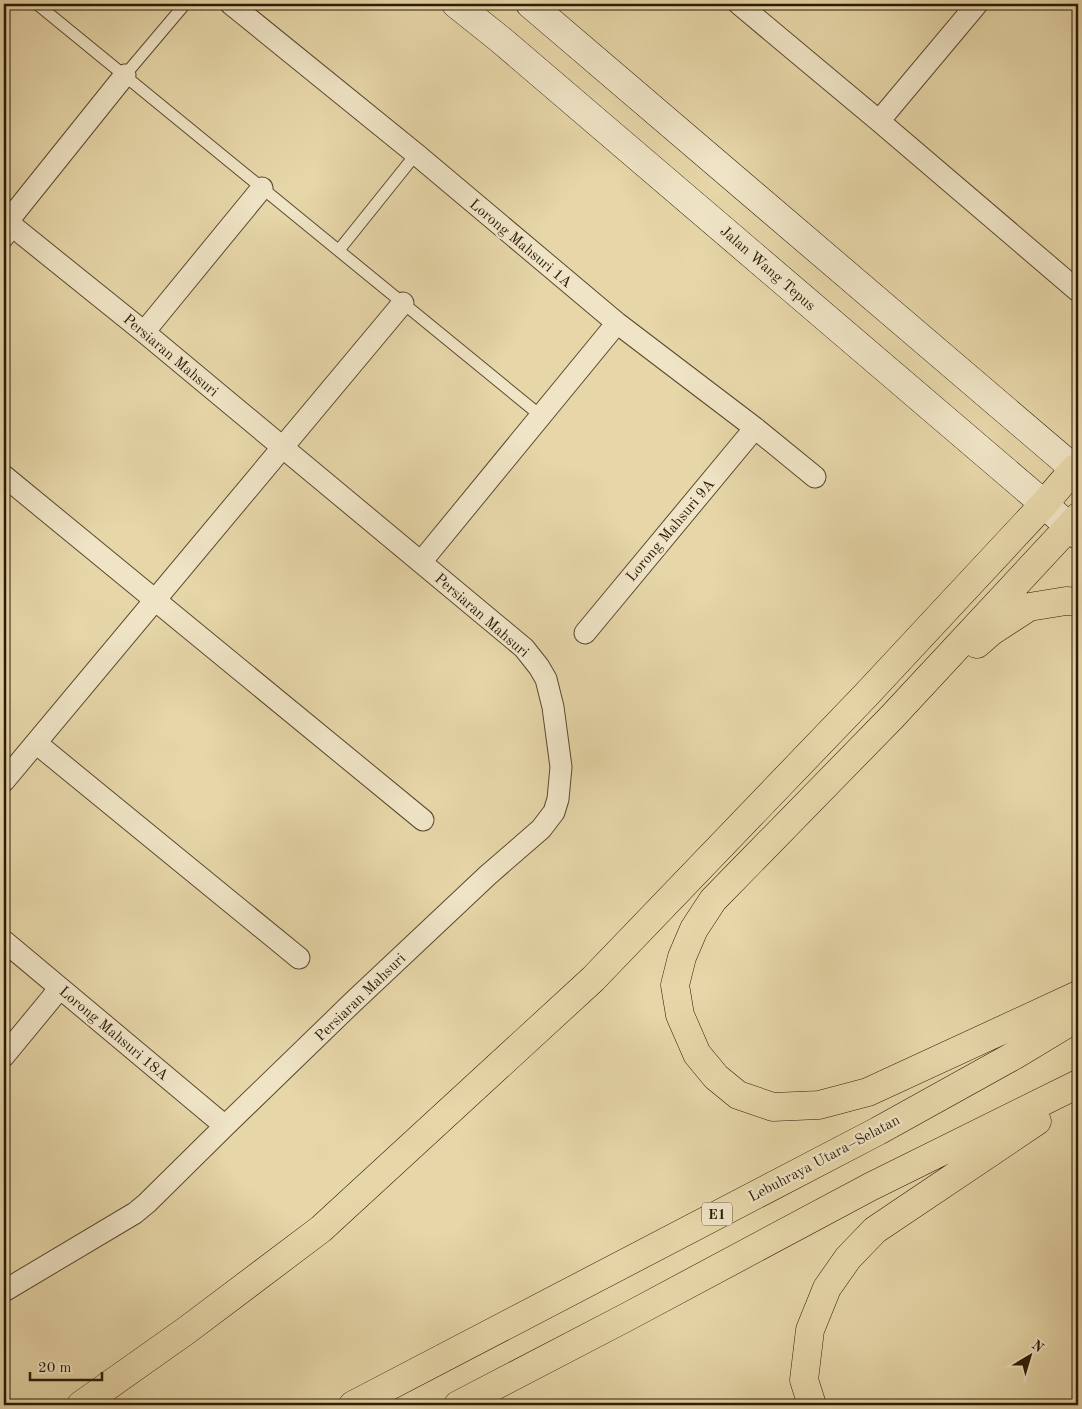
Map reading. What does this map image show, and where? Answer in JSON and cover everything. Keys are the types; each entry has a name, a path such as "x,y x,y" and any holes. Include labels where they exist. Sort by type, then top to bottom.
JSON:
{"highway":[{"path":"81,1405 187,1330 321,1229 593,979 866,694 1076,470"},
{"path":"1075,526 713,900 694,929 682,957 675,985 680,1015 697,1054 716,1078 738,1095 772,1107 819,1105 868,1092 1078,995"},
{"path":"891,718 992,631 1029,607 1066,601 1078,602"},
{"name":"Lebuhraya Utara–Selatan","path":"353,1405 878,1130 1015,1055 1078,1017"},
{"path":"458,1405 870,1187 1078,1084"},
{"path":"812,1405 804,1380 810,1330 826,1288 848,1258 875,1230 1078,1094"}],"main road":[{"name":"Jalan Wang Tepus","path":"456,4 501,40 1044,504 1075,526"},
{"path":"530,4 1076,470"}],"street":[{"name":"Lorong Mahsuri 1A","path":"231,4 416,154 617,323 755,428 815,477"},
{"path":"739,4 1078,292"},
{"path":"879,121 977,4"},
{"path":"8,228 125,75"},
{"path":"144,332 262,188"},
{"name":"Persiaran Mahsuri","path":"4,1291 135,1213 147,1203 488,875 541,829 554,812 558,799 561,767 553,707 546,680 524,648 144,332 8,228"},
{"path":"4,781 404,303"},
{"path":"421,562 617,323"},
{"name":"Lorong Mahsuri 9A","path":"585,633 755,428"},
{"path":"6,484 155,600 423,820"},
{"path":"36,743 299,958"},
{"name":"Lorong Mahsuri 18A","path":"4,941 225,1126"},
{"path":"4,1056 60,988"}],"lane":[{"path":"38,4 541,416"},
{"path":"125,75 185,4"},
{"path":"339,250 416,154"}]}
